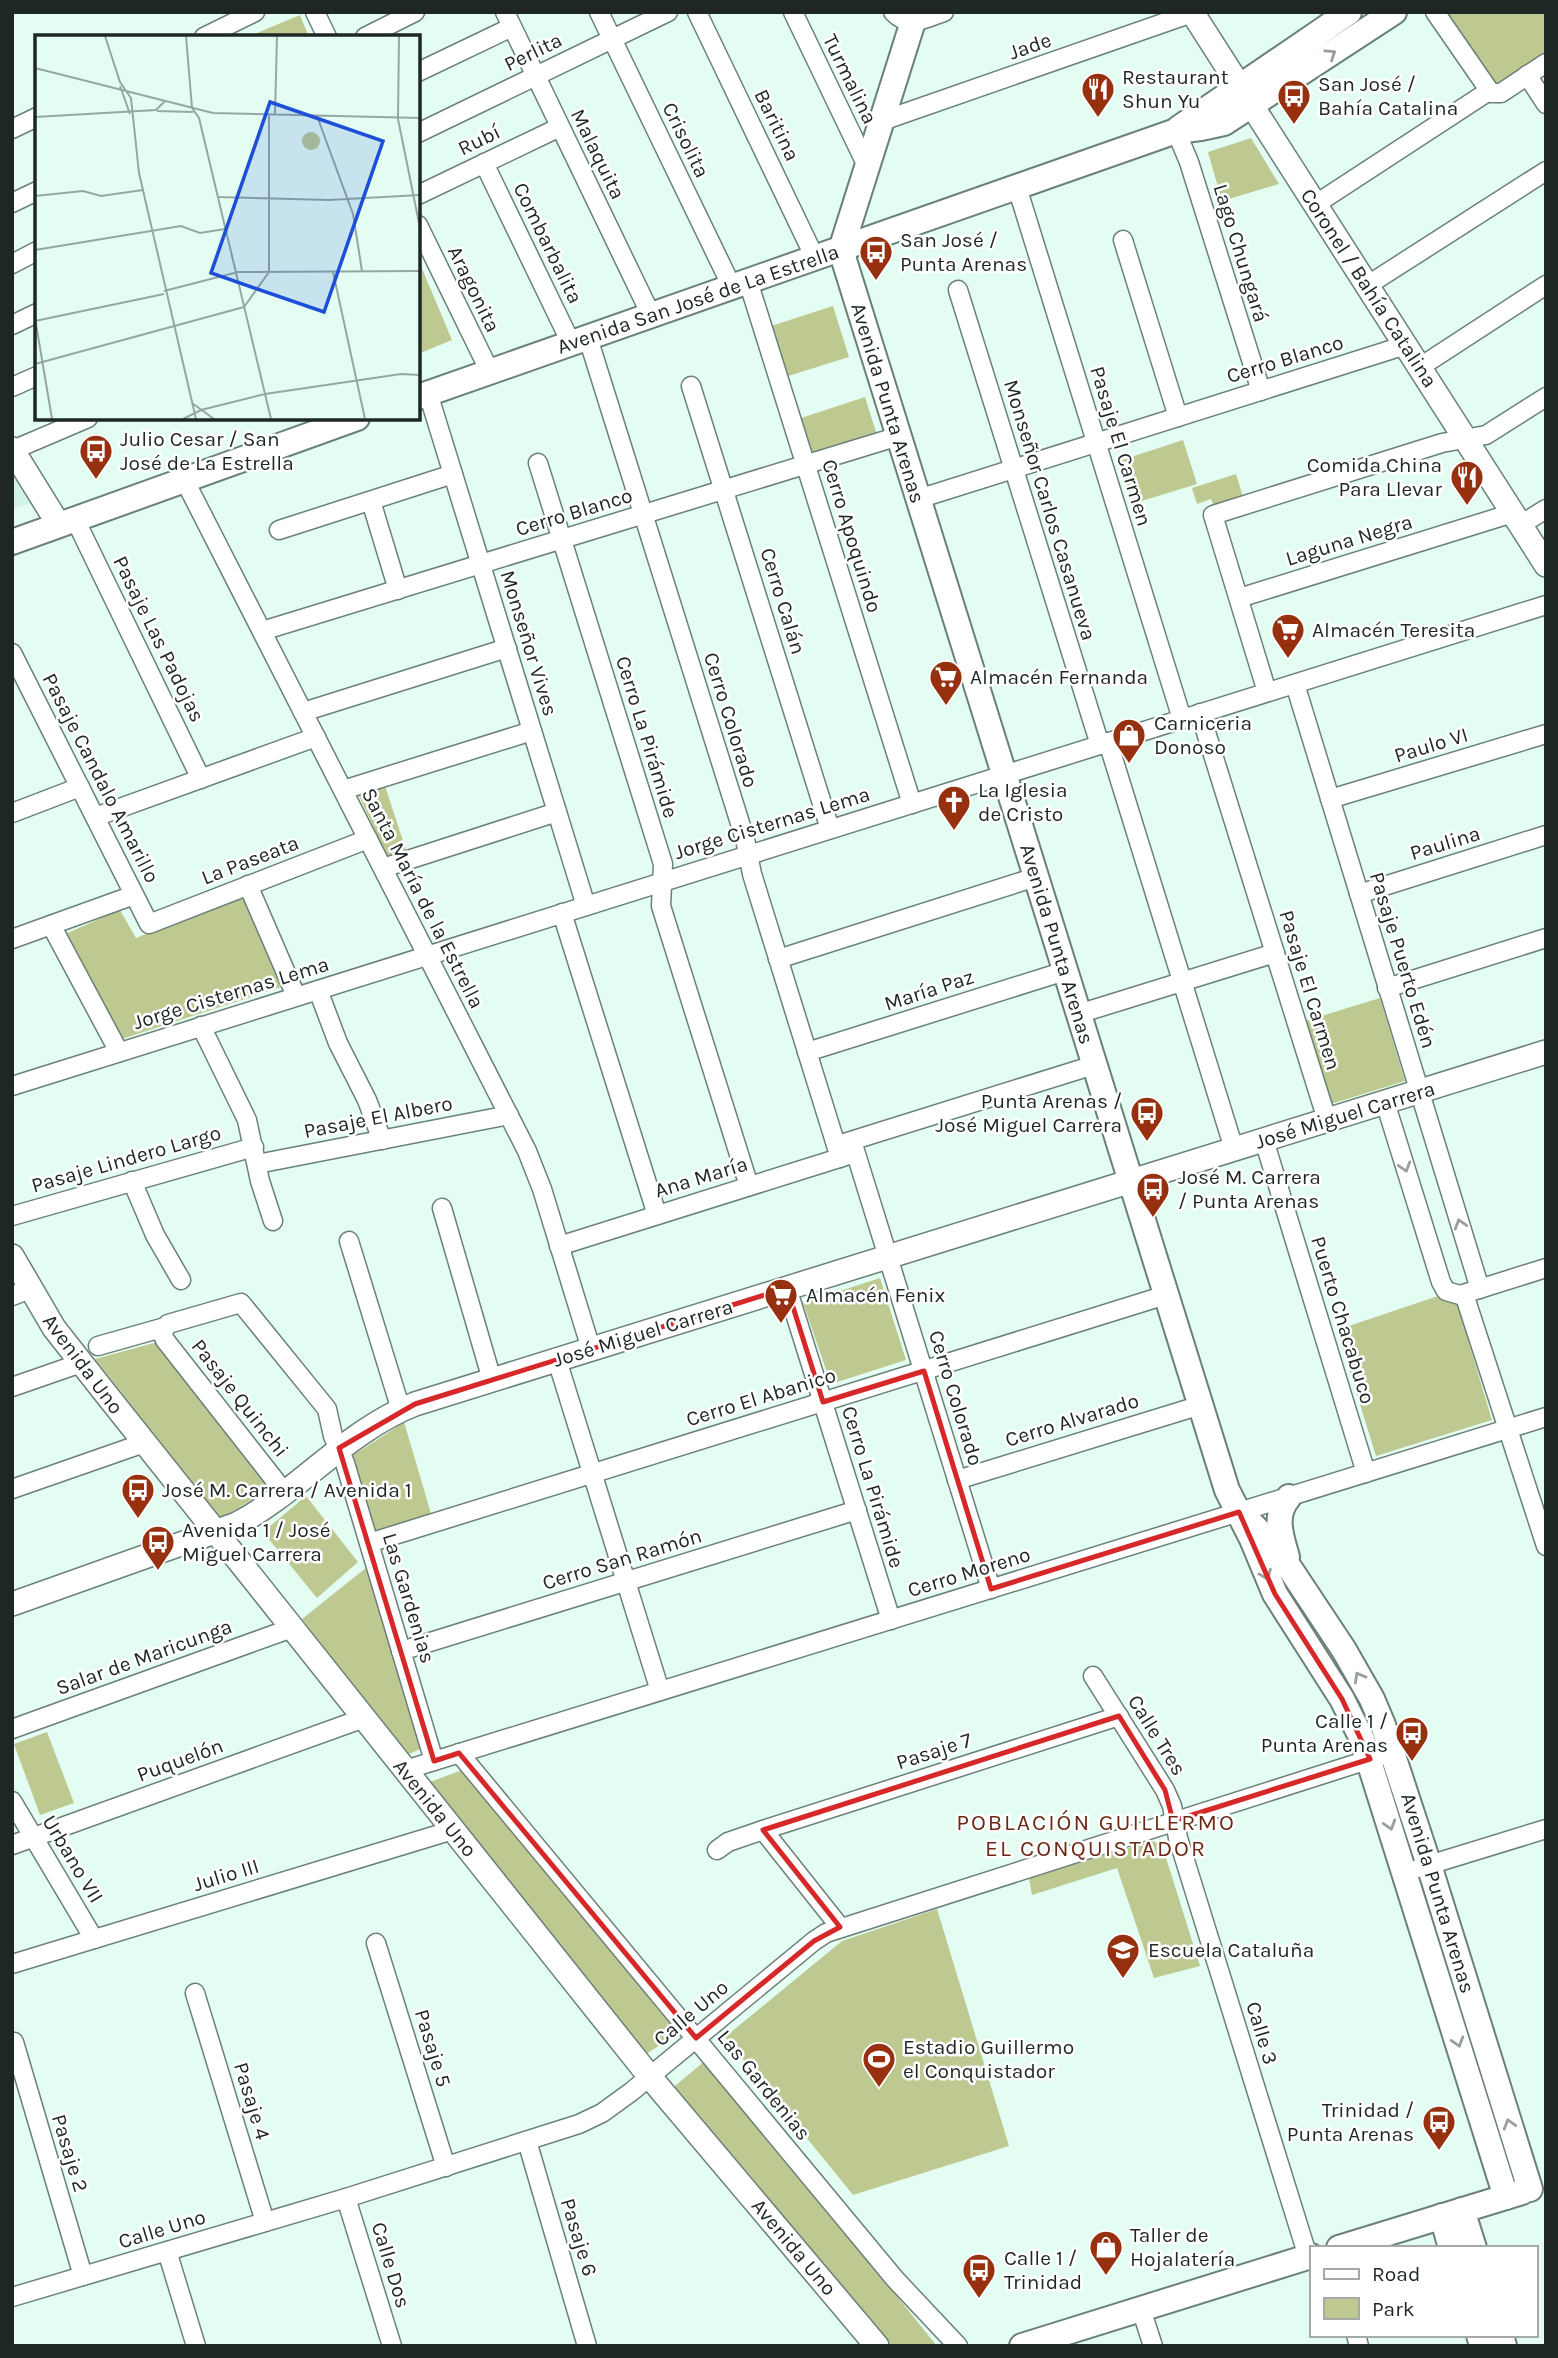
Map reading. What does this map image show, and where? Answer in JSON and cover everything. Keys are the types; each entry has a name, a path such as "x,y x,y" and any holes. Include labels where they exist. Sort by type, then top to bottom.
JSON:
{"main road":[{"name":"Avenida San José de La Estrella","path":"423,395 1176,131 1224,123 1246,95 1349,12"},
{"name":"Avenida San José de La Estrella","path":"1246,95 1394,12"},
{"name":"Avenida Punta Arenas","path":"907,16 882,121 843,248 848,273 1227,1490 1275,1594 1342,1699 1370,1759 1506,2197"},
{"path":"12,542 184,479 323,424 345,420"},
{"path":"1289,1497 1282,1506 1279,1520 1292,1571"},
{"name":"Avenida Punta Arenas","path":"1239,1513 1264,1535 1292,1571 1358,1674 1376,1708 1394,1752 1538,2187"},
{"path":"1345,2246 1538,2187"},
{"path":"1451,2246 1452,2213"},
{"path":"1452,2213 1473,2246"},
{"path":"1022,2346 1310,2257"}],"street":[{"path":"208,35 255,12"},
{"path":"315,12 326,35"},
{"path":"369,35 415,12"},
{"name":"Crisolita","path":"599,12 740,284"},
{"name":"Perlita","path":"420,132 668,12"},
{"name":"Baritina","path":"697,12 815,258"},
{"name":"Turmalina","path":"793,12 867,166"},
{"path":"907,16 944,12"},
{"path":"1435,12 1492,92"},
{"name":"Coronel / Bahía Catalina","path":"1192,13 1546,565"},
{"name":"Jade","path":"882,121 1192,13"},
{"path":"420,71 508,19"},
{"name":"Malaquita","path":"508,19 651,315"},
{"path":"1316,204 1492,92 1546,63"},
{"path":"1527,75 1546,104"},
{"path":"12,129 35,118"},
{"name":"Rubí","path":"420,194 560,127"},
{"name":"Lago Chungará","path":"1176,131 1189,162 1261,391"},
{"name":"Combarbalita","path":"484,163 580,340"},
{"path":"1368,285 1546,171"},
{"name":"Pasaje El Carmen","path":"1017,187 1182,719"},
{"path":"12,203 35,192"},
{"name":"Aragonita","path":"420,229 490,372"},
{"path":"1123,240 1178,417"},
{"path":"12,264 35,252"},
{"name":"Cerro Apoquindo","path":"740,284 805,464 912,804"},
{"path":"1420,367 1546,285"},
{"name":"Monseñor Carlos Casanueva","path":"958,290 1013,469 1182,982 1234,1149"},
{"path":"12,325 35,314"},
{"name":"Cerro Colorado","path":"580,340 643,514 807,1052 889,1257 991,1589"},
{"name":"Cerro Blanco","path":"918,499 1406,345"},
{"path":"12,387 35,377"},
{"name":"Cerro Calán","path":"691,386 831,829"},
{"name":"Monseñor Vives","path":"423,395 453,474 586,906"},
{"path":"1267,692 1213,515 1442,443 1486,435 1546,397"},
{"path":"67,522 12,449 83,420"},
{"name":"Cerro Blanco","path":"262,631 898,436"},
{"name":"Cerro La Pirámide","path":"538,463 663,864 661,906 749,1186"},
{"path":"279,530 453,474"},
{"name":"Santa María de la Estrella","path":"184,479 534,1167 591,1349"},
{"path":"371,500 398,590"},
{"name":"Laguna Negra","path":"1239,598 1546,509"},
{"name":"Pasaje Las Padojas","path":"67,522 201,779"},
{"name":"Jorge Cisternas Lema","path":"12,1086 1546,605"},
{"path":"303,712 507,649"},
{"name":"Pasaje Candalo Amarillo","path":"12,653 20,687 80,787 149,924"},
{"name":"Pasaje Puerto Edén","path":"1295,684 1419,1091 1502,1414 1509,1428 1546,1546"},
{"name":"Pasaje El Carmen","path":"1200,713 1327,1120"},
{"path":"343,790 532,731"},
{"name":"Paulo VI","path":"1330,799 1546,734"},
{"path":"95,817 316,737"},
{"path":"12,813 80,787"},
{"path":"383,868 557,812"},
{"name":"Paulina","path":"1359,894 1546,835"},
{"name":"La Paseata","path":"149,924 368,839"},
{"path":"778,959 1036,877"},
{"path":"248,886 296,996"},
{"path":"12,939 134,895"},
{"path":"562,913 657,1215"},
{"path":"51,925 119,1052"},
{"path":"1387,988 1546,938"},
{"path":"1079,1014 1275,953"},
{"name":"María Paz","path":"807,1052 1065,971"},
{"path":"318,990 382,1140"},
{"path":"201,1026 247,1120 263,1194 273,1221"},
{"name":"José Miguel Carrera","path":"12,1604 215,1532 256,1514 339,1448 401,1410 1419,1091 1544,1057"},
{"name":"Ana María","path":"559,1246 749,1186 846,1149 1094,1065"},
{"path":"1385,1102 1443,1287 1450,1294 1472,1291 1546,1268"},
{"name":"Pasaje El Albero","path":"255,1155 382,1140 509,1115"},
{"name":"Puerto Chacabuco","path":"1264,1140 1366,1473"},
{"name":"Pasaje Lindero Largo","path":"12,1216 132,1181 255,1155"},
{"path":"132,1181 155,1236 181,1280"},
{"path":"442,1208 492,1380"},
{"path":"349,1241 401,1410"},
{"name":"Avenida Uno","path":"12,1256 21,1293 54,1328 650,2077 877,2346"},
{"name":"Cerro La Pirámide","path":"787,1288 891,1620"},
{"name":"Cerro El Abanico","path":"369,1543 1166,1295"},
{"name":"Las Gardenias","path":"164,1328 171,1323 241,1303 327,1409 434,1761"},
{"path":"98,1346 164,1328"},
{"name":"Pasaje Quinchi","path":"164,1328 165,1340 285,1493"},
{"path":"557,1360 660,1691"},
{"path":"12,1387 81,1363"},
{"name":"Cerro Alvarado","path":"957,1480 1201,1405"},
{"name":"Cerro Moreno","path":"405,1770 1546,1416"},
{"path":"12,1489 144,1443"},
{"name":"Cerro San Ramón","path":"401,1651 857,1510"},
{"name":"Salar de Maricunga","path":"12,1729 292,1628"},
{"name":"Calle Tres","path":"1093,1676 1165,1790 1172,1806 1173,1821"},
{"name":"Pasaje 7","path":"718,1850 727,1842 1119,1716"},
{"name":"Puquelón","path":"12,1845 364,1718"},
{"name":"Calle Uno","path":"12,2297 346,2198 591,2120 650,2077 814,1941 840,1927 1394,1752"},
{"name":"Las Gardenias","path":"459,1753 895,2279 957,2346"},
{"name":"Urbano VII","path":"12,1801 94,1939"},
{"name":"Calle 3","path":"1173,1821 1310,2257"},
{"path":"1405,1872 1546,1829"},
{"name":"Julio III","path":"12,1964 453,1830"},
{"path":"763,1830 840,1927"},
{"name":"Pasaje 5","path":"376,1943 446,2167"},
{"name":"Pasaje 4","path":"195,1993 265,2222"},
{"name":"Pasaje 2","path":"14,2042 83,2276"},
{"name":"Pasaje 6","path":"527,2141 587,2346"},
{"name":"Calle Dos","path":"346,2198 392,2346"},
{"path":"167,2251 196,2346"},
{"path":"1141,2309 1153,2346"}],"highlighted area":[{"path":"787,1288 823,1402 924,1371 991,1589 1239,1512 1275,1594 1342,1699 1370,1759 1173,1821 1165,1790 1119,1716 763,1830 840,1927 814,1941 696,2038 459,1753 434,1761 339,1448 415,1404"}],"shaded area":[{"path":"12,471 33,502 12,510"}],"green space":[{"path":"1443,12 1546,12 1546,53 1499,84 1494,83"},
{"path":"300,15 308,35 252,35"},
{"path":"1251,138 1279,184 1222,201 1208,152"},
{"path":"420,264 452,340 420,353"},
{"path":"833,306 849,357 785,377 768,327"},
{"path":"865,397 877,435 810,456 798,419"},
{"path":"1183,440 1197,484 1132,504 1119,461"},
{"path":"1236,474 1244,500 1215,510 1211,499 1197,504 1192,488"},
{"path":"385,786 407,853 389,860 358,794"},
{"path":"243,894 284,986 119,1040 65,934 120,910 136,938"},
{"path":"1380,998 1405,1081 1331,1104 1305,1021"},
{"path":"880,1278 906,1360 831,1384 803,1303"},
{"path":"1438,1296 1445,1301 1457,1303 1492,1420 1376,1456 1337,1330"},
{"path":"161,1341 274,1485 221,1519 95,1359"},
{"path":"404,1422 432,1517 378,1534 372,1531 350,1461 352,1456"},
{"path":"306,1496 358,1562 317,1598 263,1532"},
{"path":"367,1567 423,1748 404,1756 302,1619"},
{"path":"47,1732 74,1803 40,1815 14,1744"},
{"path":"465,1769 679,2032 642,2057 427,1783"},
{"path":"1152,1841 1162,1845 1200,1966 1154,1978 1117,1868 1032,1895 1029,1878"},
{"name":"Estadio Guillermo el Conquistador","path":"937,1909 1009,2146 853,2195 725,2037 842,1941"},
{"path":"706,2060 937,2346 887,2346 670,2090"}],"place":[{"name":"Restaurant Shun Yu","path":"1098,119"},
{"name":"San José / Bahía Catalina","path":"1294,126"},
{"name":"San José / Punta Arenas","path":"876,282"},
{"name":"Julio Cesar / San José de La Estrella","path":"96,481"},
{"name":"Comida China Para Llevar","path":"1467,507"},
{"name":"Almacén Teresita","path":"1288,660"},
{"name":"Almacén Fernanda","path":"946,707"},
{"name":"Carniceria Donoso","path":"1129,765"},
{"name":"La Iglesia de Cristo","path":"954,832"},
{"name":"Punta Arenas / José Miguel Carrera","path":"1147,1143"},
{"name":"José M. Carrera / Punta Arenas","path":"1153,1219"},
{"name":"Almacén Fenix","path":"781,1325"},
{"name":"José M. Carrera / Avenida 1","path":"138,1520"},
{"name":"Avenida 1 / José Miguel Carrera","path":"158,1572"},
{"name":"Calle 1 / Punta Arenas","path":"1412,1763"},
{"name":"Escuela Cataluña","path":"1123,1980"},
{"name":"Estadio Guillermo el Conquistador","path":"879,2089"},
{"name":"Trinidad / Punta Arenas","path":"1439,2152"},
{"name":"Taller de Hojalatería","path":"1106,2277"},
{"name":"Calle 1 / Trinidad","path":"979,2300"}],"district":[{"name":"POBLACIÓN GUILLERMO EL CONQUISTADOR","path":"1096,1835"}]}
